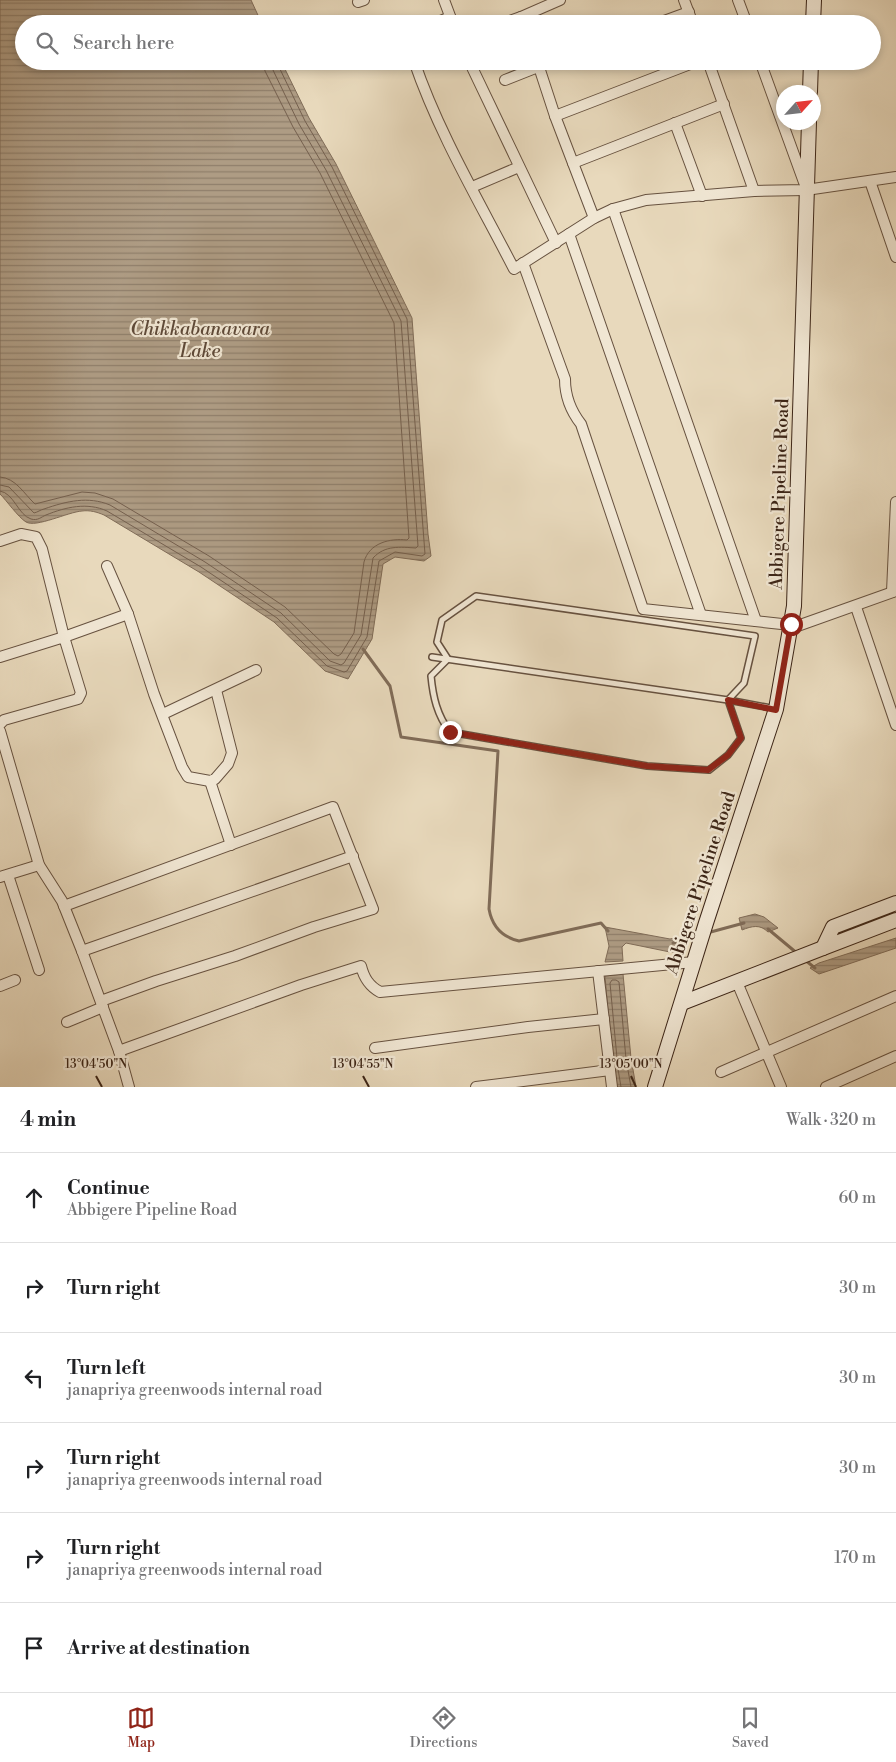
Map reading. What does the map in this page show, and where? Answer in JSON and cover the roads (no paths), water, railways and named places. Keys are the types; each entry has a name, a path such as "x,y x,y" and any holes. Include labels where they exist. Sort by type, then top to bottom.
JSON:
{"main road":[{"path":"813,15 814,0"},
{"path":"810,85 811,70"},
{"name":"Abbigere Pipeline Road","path":"655,1087 660,1065 682,1003 706,922 776,710 794,606 809,130"},
{"path":"823,948 833,927 896,903"},
{"path":"682,1003 896,920"}],"street":[{"path":"444,0 449,15"},
{"path":"532,15 560,0"},
{"path":"684,0 690,15"},
{"path":"738,0 744,15"},
{"path":"681,15 689,12"},
{"path":"417,70 422,85 514,269 594,218 612,209 646,200 754,191 806,190 896,177"},
{"path":"473,70 556,243"},
{"path":"505,80 526,70"},
{"path":"540,70 555,116 594,218"},
{"path":"555,116 675,70"},
{"path":"711,70 754,191"},
{"path":"763,70 806,190"},
{"path":"573,163 724,104"},
{"path":"675,123 702,196"},
{"path":"472,187 519,167"},
{"path":"870,181 896,257"},
{"path":"612,209 756,621"},
{"path":"569,234 701,615"},
{"path":"523,263 565,379 570,406 581,424 643,609 790,626 894,592 896,502"},
{"path":"0,541 21,534 36,537 42,549 64,637 81,693 78,699 4,720 0,724"},
{"path":"107,566 128,614 154,694 182,767 188,777 210,781 215,780 228,764 232,753 216,690"},
{"path":"856,608 896,725"},
{"path":"0,657 128,614"},
{"path":"163,714 256,670"},
{"path":"0,731 39,865 64,906 119,1051 129,1087"},
{"path":"210,781 231,845"},
{"path":"64,906 333,807 373,909 314,927 235,956 156,980 102,1004 68,1022"},
{"path":"82,951 353,856"},
{"path":"39,865 4,876 39,970"},
{"path":"119,1051 301,985 361,966 371,987 380,992 694,962"},
{"path":"598,971 612,1087"},
{"path":"0,986 15,980"},
{"path":"737,982 781,1087"},
{"path":"721,1072 896,996"},
{"path":"375,1048 528,1027 604,1019"},
{"path":"826,1087 896,1056"},
{"path":"476,1087 610,1070"}],"lane":[{"path":"448,659 437,642 442,620 476,596 755,636 744,683 728,700"},
{"path":"432,657 728,700 776,710"},
{"path":"448,659 431,676 433,697 443,722 450,732 647,766 708,770 728,755 741,738 728,700"}],"water":[{"name":"Chikkabanavara Lake","path":"0,0 251,0 258,15 15,15 15,70 285,70 309,118 336,164 412,318 431,556 424,561 395,557 383,564 372,639 348,679 325,671 274,622 199,572 104,515 82,511 37,523 26,522 0,494"},
{"path":"755,914 764,917 778,928 768,932 756,926 742,930 739,918"},
{"path":"605,927 670,939 675,938 678,952 626,943 622,947 623,961 605,962 609,946"},
{"path":"896,938 896,948 819,974 810,968 819,963"},
{"path":"623,974 631,1058 636,1087 616,1087 613,1070 605,976"}],"waterway":[{"path":"363,649 390,686 401,737 498,751 489,909 495,926 503,934 519,941 601,923 608,931"},
{"path":"707,933 744,923"},
{"path":"768,929 798,954"},
{"path":"673,943 698,935"},
{"path":"805,960 815,968"}]}
